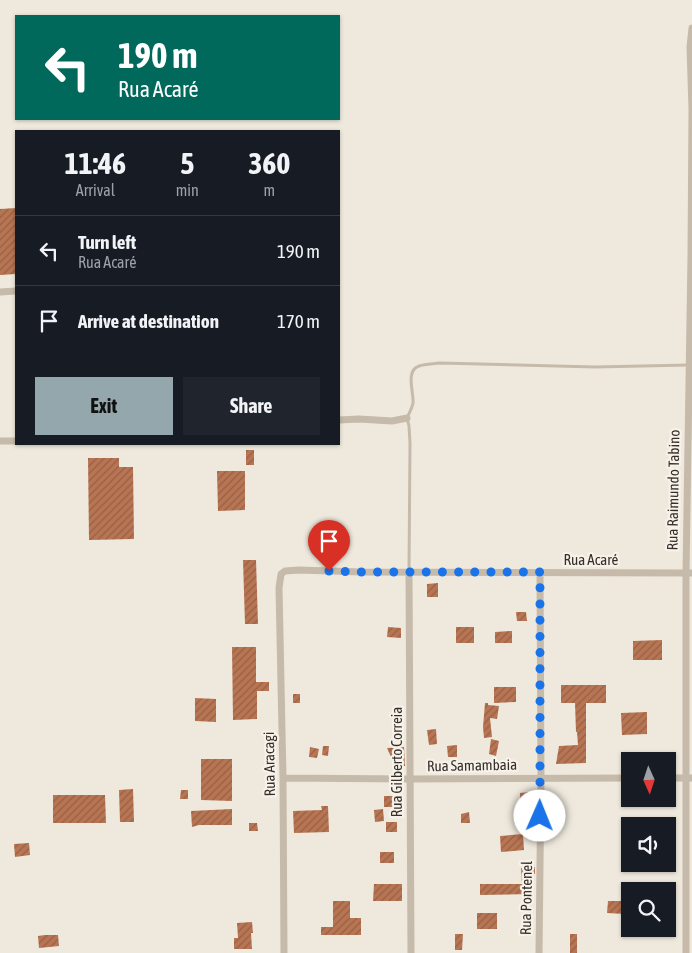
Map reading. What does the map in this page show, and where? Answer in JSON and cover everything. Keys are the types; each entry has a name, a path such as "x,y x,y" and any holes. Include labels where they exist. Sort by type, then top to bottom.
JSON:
{"street":[{"name":"Rua Raimundo Tabino","path":"686,953 689,814 692,109 690,48 692,28"},
{"path":"0,292 15,291"},
{"path":"340,420 392,421 406,418"},
{"path":"0,441 15,441"},
{"name":"Rua Acaré","path":"280,574 285,571 299,570 361,572 689,573"},
{"name":"Rua Gilberto Correia","path":"409,572 411,953"},
{"name":"Rua Pontenel","path":"539,953 541,778 540,572"},
{"name":"Rua Aracagi","path":"280,574 278,588 284,778 284,953"},
{"name":"Rua Samambaia","path":"284,778 621,778"},
{"path":"676,778 689,778"}],"lane":[{"path":"409,572 410,443 409,426 406,418 412,408 411,376 413,370 419,366 440,363 595,367 691,365"}],"building":[{"path":"15,208 15,274 0,275 0,209"},
{"path":"246,450 254,450 254,465 246,465"},
{"path":"88,458 119,458 119,467 133,467 134,539 89,540"},
{"path":"217,471 245,471 245,510 218,511"},
{"path":"243,560 256,560 258,624 245,624"},
{"path":"438,583 438,597 427,597 427,584"},
{"path":"516,612 526,612 527,621 517,621"},
{"path":"388,627 401,628 401,638 387,637"},
{"path":"456,627 474,627 474,643 456,643"},
{"path":"512,631 512,643 495,643 495,632"},
{"path":"662,640 662,660 633,660 633,641"},
{"path":"232,647 256,647 256,682 269,682 269,691 257,691 257,719 233,720"},
{"path":"561,685 606,685 606,703 586,703 586,763 556,764 559,746 578,745 575,703 561,703"},
{"path":"494,687 516,687 516,702 494,703"},
{"path":"293,694 300,694 300,703 293,703"},
{"path":"195,698 216,699 216,722 195,721"},
{"path":"485,703 499,706 497,719 490,718 492,737 484,738 483,727"},
{"path":"647,712 647,734 622,735 621,713"},
{"path":"436,729 437,744 429,745 427,730"},
{"path":"491,739 499,741 496,756 489,754"},
{"path":"457,745 457,757 448,757 447,746"},
{"path":"323,746 329,746 328,756 322,755"},
{"path":"310,747 319,749 317,758 309,757"},
{"path":"404,747 405,766 395,766 387,748"},
{"path":"201,759 232,759 232,801 201,800"},
{"path":"133,789 134,822 120,822 119,790"},
{"path":"181,790 188,790 188,799 180,799"},
{"path":"530,792 535,825 521,825 520,793"},
{"path":"53,795 105,795 106,823 53,823"},
{"path":"384,796 401,796 401,807 384,807"},
{"path":"321,806 328,806 329,832 294,833 293,811 322,810"},
{"path":"232,809 232,825 199,825 192,827 191,811"},
{"path":"383,809 384,821 375,822 374,810"},
{"path":"469,812 470,823 461,823 461,814"},
{"path":"386,822 397,822 397,832 386,832"},
{"path":"249,823 257,823 258,831 249,831"},
{"path":"523,834 524,850 501,852 500,836"},
{"path":"29,843 30,855 15,857 14,844"},
{"path":"380,852 394,852 394,863 380,863"},
{"path":"535,867 535,874 530,874 530,894 480,895 480,884 522,884 521,868"},
{"path":"374,884 402,884 402,901 373,901"},
{"path":"333,901 350,901 350,918 361,918 361,935 321,935 321,927 333,927"},
{"path":"608,901 621,901 621,914 607,913"},
{"path":"477,913 497,913 497,929 477,929"},
{"path":"252,922 252,949 234,949 234,938 238,938 237,923"},
{"path":"455,934 463,934 462,950 455,950"},
{"path":"570,934 577,934 577,953 570,953"},
{"path":"58,935 59,946 39,948 38,936"}],"route":[{"path":"329,571 540,572 540,816"}]}
